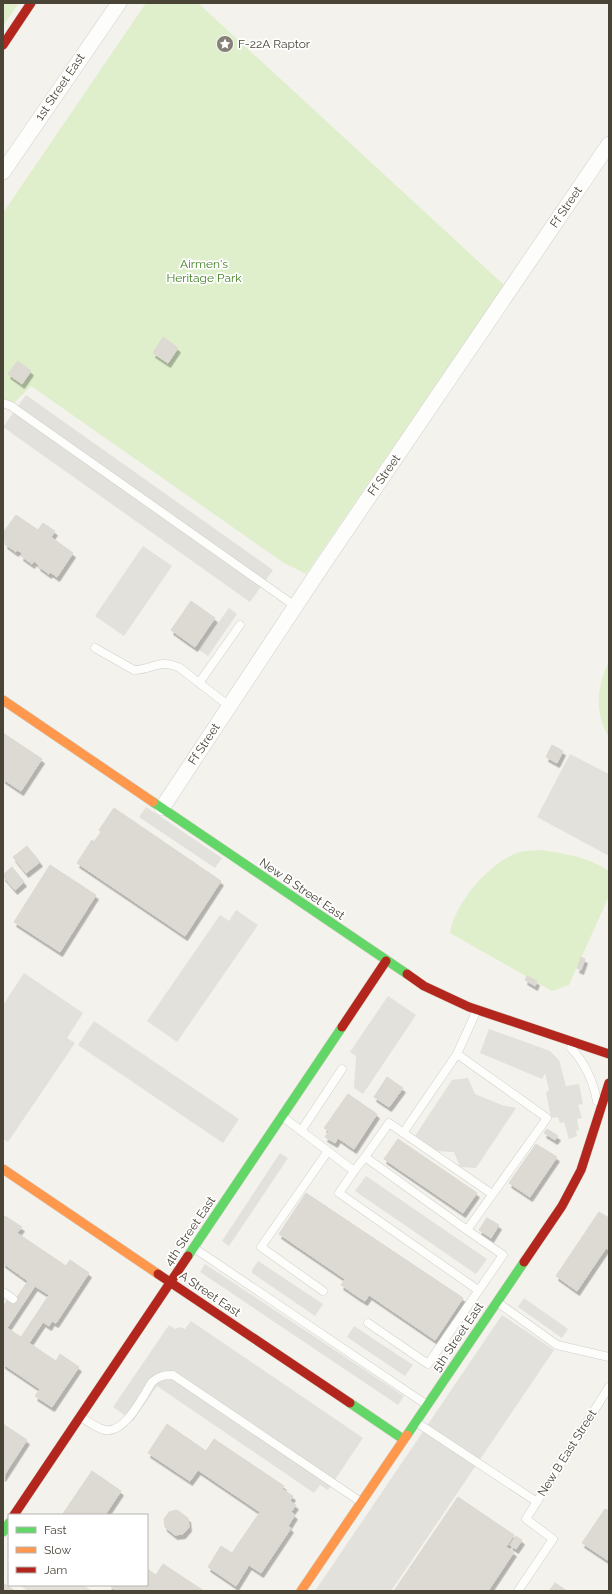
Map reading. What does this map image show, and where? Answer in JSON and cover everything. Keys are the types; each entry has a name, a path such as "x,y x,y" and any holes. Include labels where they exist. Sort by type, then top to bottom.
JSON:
{"street":[{"path":"3,45 31,3"},
{"name":"1st Street East","path":"3,172 119,3"},
{"name":"Ff Street","path":"162,808 295,606 609,144"},
{"name":"New B Street East","path":"3,700 424,986 477,1010 609,1054"},
{"name":"4th Street East","path":"15,1514 386,961"},
{"name":"5th Street East","path":"300,1591 562,1206 580,1170 609,1083"},
{"name":"A Street East","path":"3,1169 404,1439"}],"lane":[{"path":"3,403 11,406 295,606"},
{"path":"199,683 240,625"},
{"path":"96,648 134,670 140,670 158,664 167,664 180,668 229,706"},
{"path":"404,1133 457,1054 477,1010"},
{"path":"562,1038 580,1058 588,1072 595,1092 599,1114"},
{"path":"457,1054 547,1118 467,1230"},
{"path":"301,1131 342,1069"},
{"path":"282,1116 354,1171"},
{"path":"478,1290 339,1193 389,1123 492,1194"},
{"path":"324,1291 261,1247 328,1151"},
{"path":"364,1157 503,1254 428,1364 368,1323"},
{"path":"194,1248 427,1405"},
{"path":"3,1292 13,1299"},
{"path":"497,1302 557,1346 609,1357"},
{"path":"80,1416 96,1427 107,1431 118,1428 128,1420 152,1382 158,1377 165,1375 173,1376 361,1502"},
{"name":"New B East Street","path":"518,1591 553,1539 526,1519 609,1387"},
{"path":"416,1421 537,1502"}],"green space":[{"path":"3,3 19,3 3,26"},
{"name":"Airmen's Heritage Park","path":"146,3 198,3 504,285 306,574 284,563 31,386 11,406 3,398 3,213"},
{"path":"609,661 609,737 601,719 599,699 602,680"},
{"path":"542,850 585,859 609,871 609,896 569,985 552,991 450,933 458,910 465,898 483,876 493,867 514,854 524,851"}],"shaded area":[{"path":"26,395 273,570 250,602 3,427"},
{"path":"143,546 172,566 124,636 95,616"},
{"path":"229,608 237,614 208,656 199,650"},
{"path":"570,754 609,774 609,856 537,817"},
{"path":"146,807 222,858 215,868 139,817"},
{"path":"236,910 258,925 177,1042 147,1021 220,915 229,921"},
{"path":"24,973 83,1013 67,1038 75,1043 8,1142 3,1139 3,1005"},
{"path":"388,996 416,1015 363,1094 354,1088 356,1056 350,1052"},
{"path":"94,1021 239,1119 223,1143 78,1045"},
{"path":"489,1029 550,1051 559,1060 566,1086 579,1084 583,1104 578,1105 582,1118 577,1119 579,1130 576,1131 577,1136 569,1139 564,1122 560,1123 558,1117 551,1118 546,1092 549,1090 545,1073 542,1079 480,1053"},
{"path":"468,1078 475,1094 502,1105 516,1108 476,1168 460,1167 454,1152 437,1151 415,1136 452,1080"},
{"path":"280,1153 288,1158 229,1246 222,1241"},
{"path":"366,1176 487,1259 476,1274 355,1191"},
{"path":"258,1261 323,1304 315,1316 252,1273 252,1270"},
{"path":"205,1264 404,1396 398,1405 200,1272"},
{"path":"524,1298 568,1329 562,1338 518,1307"},
{"path":"502,1315 554,1350 391,1591 315,1591"},
{"path":"191,1321 363,1438 328,1490 320,1485 314,1493 157,1386 133,1421 113,1407 169,1325 175,1329 179,1327 185,1329"},
{"path":"354,1326 413,1365 405,1376 347,1337"},
{"path":"21,1586 84,1586 92,1591 28,1591"}],"building":[{"path":"163,337 178,348 168,363 153,353"},
{"path":"18,361 31,371 22,384 8,374"},
{"path":"16,515 38,530 43,523 55,531 51,537 73,553 57,577 50,572 49,574 34,561 32,564 21,556 22,553 17,550 16,552 5,544 6,542 3,540 3,533"},
{"path":"191,601 215,618 195,647 171,630"},
{"path":"3,733 42,759 21,791 3,779"},
{"path":"552,745 563,751 557,763 546,757"},
{"path":"114,808 221,881 185,936 77,863 92,840 94,842 101,832 99,830"},
{"path":"27,846 40,862 26,873 13,857"},
{"path":"50,865 96,895 60,952 14,922"},
{"path":"12,867 24,882 15,890 3,876"},
{"path":"581,957 585,959 581,970 577,968"},
{"path":"527,976 537,981 535,986 525,980"},
{"path":"387,1077 403,1088 389,1107 374,1097"},
{"path":"348,1094 377,1114 354,1149 338,1138 335,1143 325,1137 329,1131 324,1128"},
{"path":"547,1129 558,1136 555,1140 544,1133"},
{"path":"398,1139 477,1193 463,1213 384,1159"},
{"path":"536,1144 557,1157 530,1197 509,1183"},
{"path":"306,1193 463,1298 435,1340 369,1295 365,1301 357,1296 341,1285 345,1279 279,1234"},
{"path":"599,1212 609,1218 609,1251 606,1248 577,1291 556,1276"},
{"path":"5,1216 22,1227 17,1233 66,1266 70,1260 89,1273 56,1323 52,1321 49,1326 43,1322 29,1343 56,1361 60,1354 79,1367 52,1407 35,1396 40,1389 3,1364 3,1304 4,1305 8,1299 13,1303 28,1281 3,1263 3,1218","holes":["35,1286 49,1295 21,1337 7,1328"]},
{"path":"487,1218 499,1225 491,1238 479,1230"},
{"path":"3,1424 27,1440 3,1477"},
{"path":"167,1424 206,1451 214,1439 284,1486 282,1489 293,1496 290,1501 296,1505 291,1512 295,1515 288,1526 291,1528 261,1573 249,1565 236,1586 208,1567 221,1546 232,1553 260,1512 198,1470 190,1481 148,1453"},
{"path":"92,1471 121,1491 106,1514 63,1514"},
{"path":"458,1497 514,1535 506,1547 514,1552 488,1591 394,1591"},
{"path":"605,1509 609,1511 609,1561 582,1543"},
{"path":"177,1510 188,1518 189,1527 183,1534 175,1535 165,1527 164,1519 169,1512"},
{"path":"516,1536 522,1540 516,1549 510,1545"},
{"path":"163,1564 204,1591 117,1591 110,1586 148,1586 148,1570 156,1575"},
{"path":"3,1583 15,1591 3,1591"},
{"path":"555,1583 567,1591 549,1591"}],"traffic: fast":[{"path":"153,802 407,974"},
{"path":"188,1256 342,1027"},
{"path":"407,1435 524,1262"},
{"path":"350,1403 403,1439"},
{"path":"3,1532 8,1524"}],"traffic: slow":[{"path":"3,700 153,802"},
{"path":"3,1169 158,1274"},
{"path":"301,1591 407,1435"}],"traffic: jam":[{"path":"3,45 31,3"},
{"path":"342,1027 386,961"},
{"path":"407,974 424,986 469,1007 609,1054"},
{"path":"524,1262 562,1206 581,1170 609,1083"},
{"path":"15,1514 188,1256"},
{"path":"158,1274 350,1403"}],"place":[{"name":"F-22A Raptor","path":"225,44"}]}
